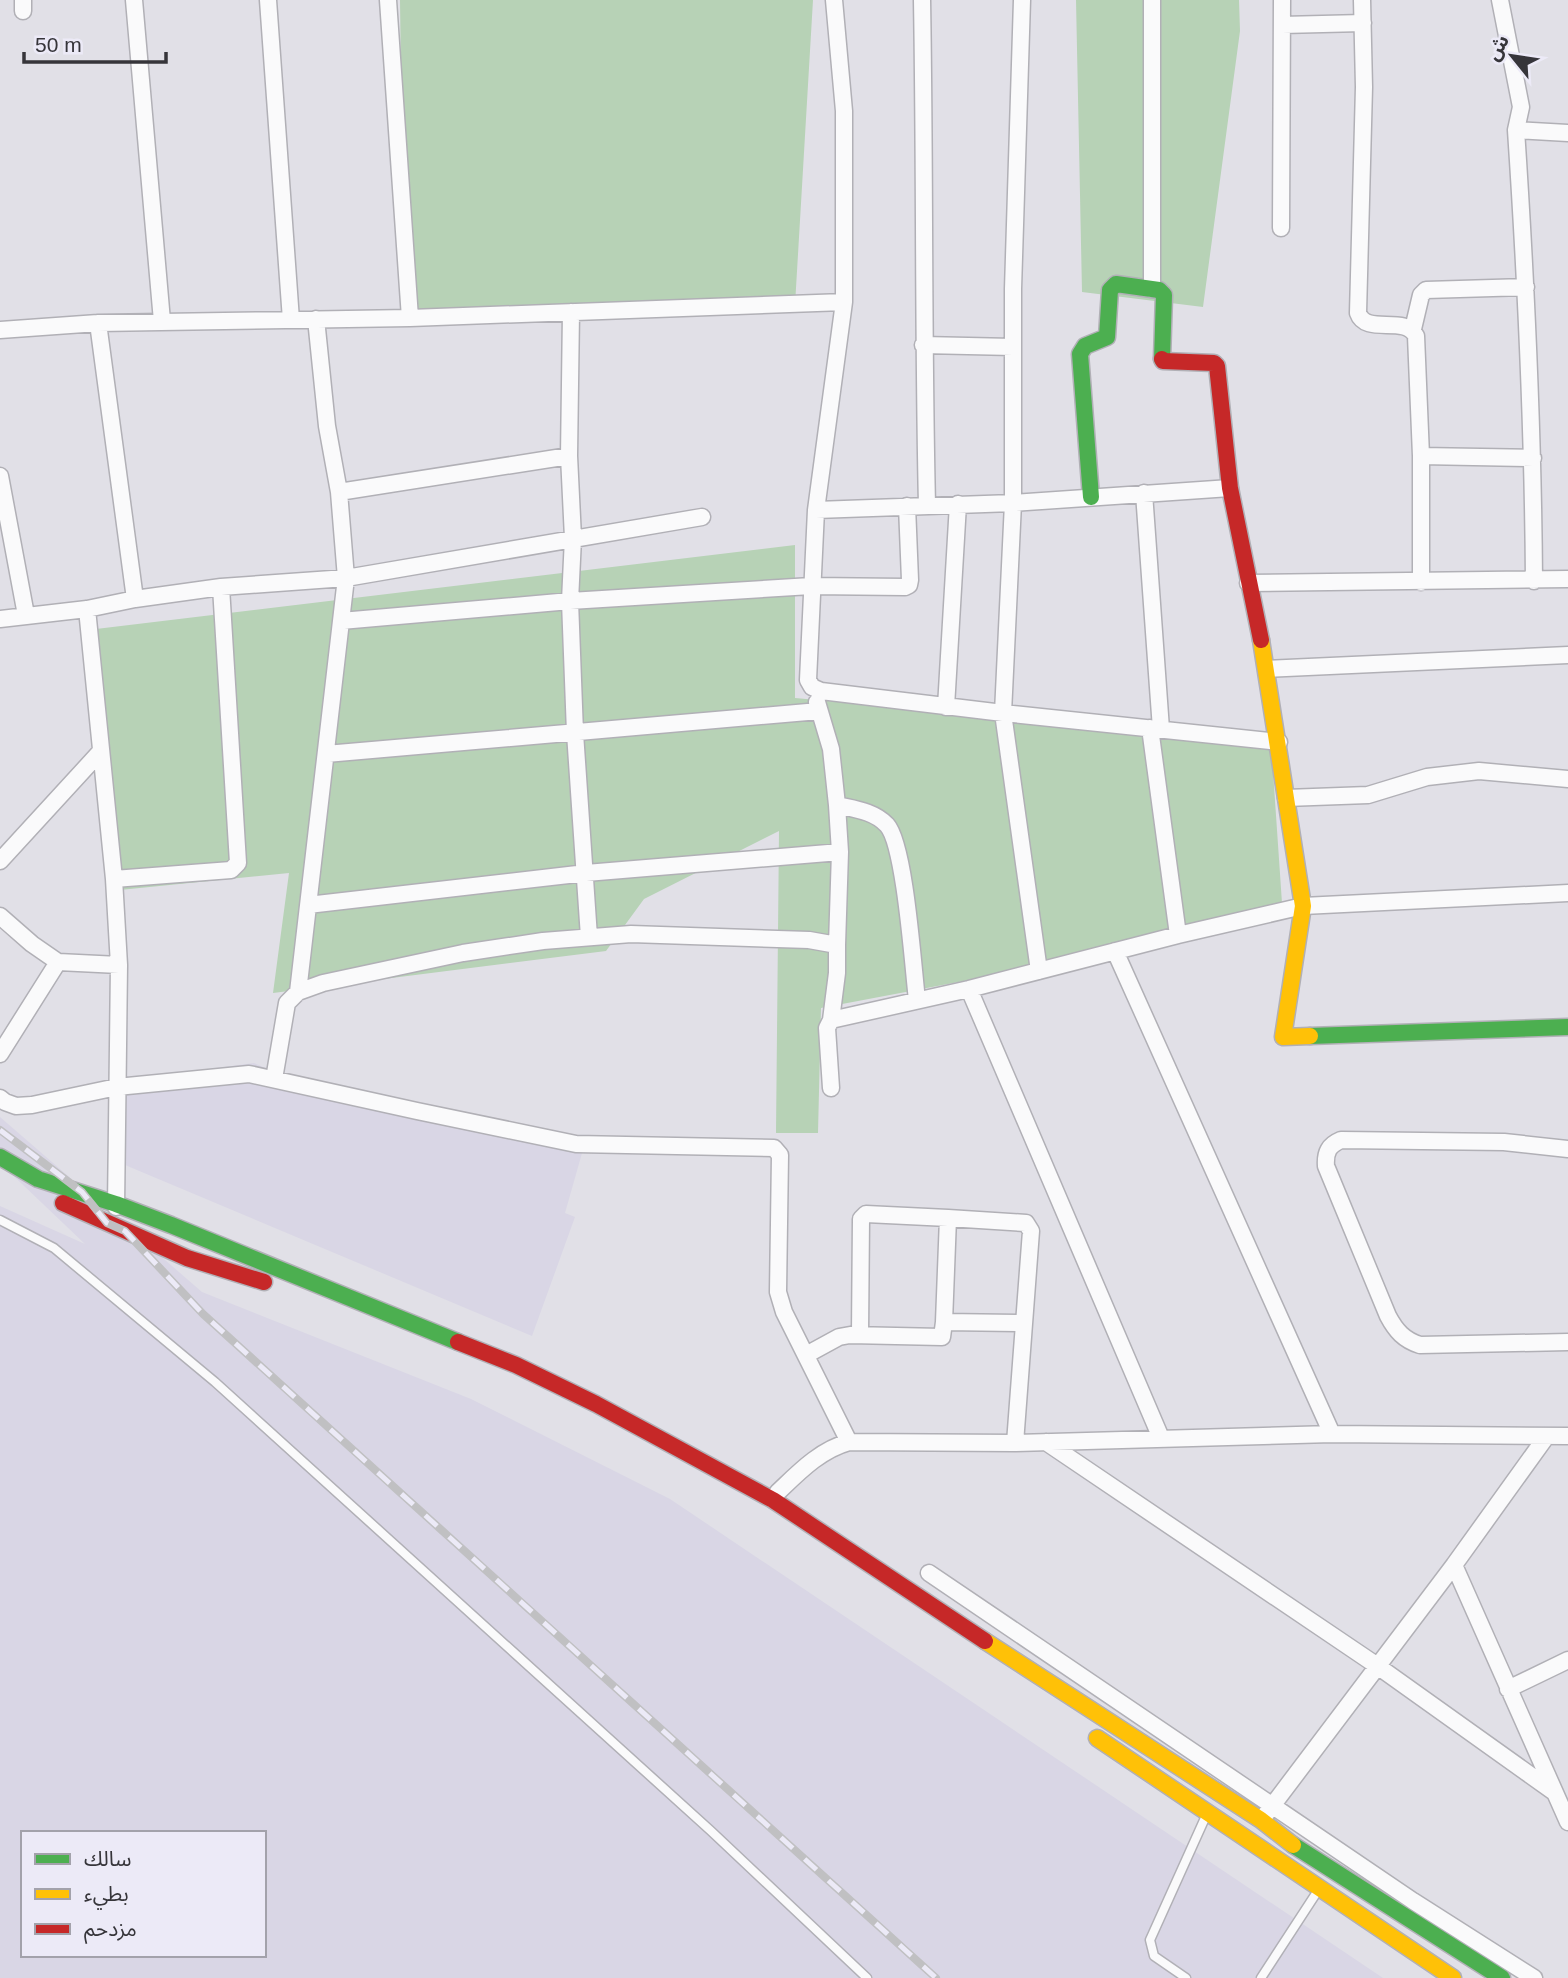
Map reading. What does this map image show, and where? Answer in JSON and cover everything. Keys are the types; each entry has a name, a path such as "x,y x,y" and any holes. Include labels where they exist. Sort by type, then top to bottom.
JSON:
{"main road":[{"path":"1091,497 1080,354 1085,346 1107,337 1110,290 1113,285 1160,291 1164,295 1163,361 1214,363 1216,366 1230,488 1267,669 1303,906 1283,1037 1568,1027"},
{"path":"0,1157 38,1179 116,1204 516,1365 596,1404 773,1500 1261,1820 1300,1850 1502,1978"},
{"path":"0,1172 187,1258 318,1299 464,1362"},
{"path":"617,1433 649,1451"},
{"path":"1084,1729 1453,1978"}],"street":[{"path":"134,0 162,321"},
{"path":"268,0 290,320"},
{"path":"388,0 410,318"},
{"path":"831,1088 827,1028 831,1020 837,973 840,852 831,749 808,680 816,510 844,302 844,111 834,0"},
{"path":"922,0 926,505"},
{"path":"1022,0 1013,347 1013,503 1003,713 1039,971"},
{"path":"1152,0 1152,289"},
{"path":"1281,228 1282,0"},
{"path":"1362,0 1364,87 1359,313 1366,323 1413,329"},
{"path":"1500,0 1521,107 1516,130 1533,458 1534,581"},
{"path":"1282,25 1363,23"},
{"path":"1516,130 1568,133"},
{"path":"1421,582 1421,456 1416,336 1413,329 1421,295 1426,290 1526,286"},
{"path":"0,330 98,323 410,318 844,302"},
{"path":"571,312 569,456 573,538 570,601 575,733 589,937"},
{"path":"298,992 346,578 339,492 327,426 316,319"},
{"path":"98,323 135,599"},
{"path":"923,345 1013,347"},
{"path":"339,492 569,456"},
{"path":"1421,456 1533,458"},
{"path":"1,484 26,615"},
{"path":"816,510 1013,503 1230,488"},
{"path":"1144,493 1156,729 1178,935"},
{"path":"946,707 958,504"},
{"path":"341,621 570,601 811,586 905,587 909,585 907,506"},
{"path":"0,619 87,609 221,587 346,578 702,517"},
{"path":"1248,583 1568,579"},
{"path":"114,879 231,870 238,863 221,587"},
{"path":"87,609 114,879 119,965 117,1227"},
{"path":"1267,669 1568,655"},
{"path":"812,687 821,691 946,707 1279,742"},
{"path":"326,754 819,711"},
{"path":"0,860 101,751"},
{"path":"1286,798 1368,794 1427,778 1479,771 1568,779"},
{"path":"837,806 866,811 887,825 900,855 916,1000"},
{"path":"308,905 586,873 840,852"},
{"path":"831,1020 969,989 1303,906 1568,893"},
{"path":"0,916 58,962 119,965"},
{"path":"274,1079 287,1003 298,992 323,983 463,953 589,937 631,934 687,935 808,940 837,945"},
{"path":"1115,951 1332,1434"},
{"path":"0,1054 58,962"},
{"path":"969,989 1161,1438"},
{"path":"0,1098 16,1105 32,1105 117,1087 250,1074 576,1143 776,1149 780,1155 778,1292 784,1312 849,1442"},
{"path":"1568,1149 1504,1142 1341,1140 1328,1149 1325,1158 1388,1317 1404,1337 1420,1345 1568,1342"},
{"path":"860,1334 861,1219 866,1214 1028,1225 1031,1235 1015,1443"},
{"path":"806,1354 839,1337 860,1334 940,1338 944,1322 948,1218"},
{"path":"944,1322 1023,1323"},
{"path":"773,1500 778,1492 822,1454 849,1442 1015,1443 1332,1434 1568,1436"},
{"path":"1261,1820 1454,1565 1546,1437"},
{"path":"1046,1442 1376,1665 1554,1792"},
{"path":"1454,1565 1568,1822"},
{"path":"929,1573 1413,1901 1534,1978"},
{"path":"1508,1689 1568,1660"}],"lane":[{"path":"0,1220 54,1248 215,1382 711,1831 867,1978"},
{"path":"1186,1978 1154,1956 1150,1940 1207,1812"},
{"path":"1261,1978 1319,1889"}],"shaded area":[{"path":"254,1063 272,1071 586,1139 565,1213 575,1217 532,1336 125,1165 120,1081"},
{"path":"0,1117 202,1292 471,1399 670,1499 1383,1978 0,1978 0,1206 85,1244 0,1163"}],"green space":[{"path":"400,0 813,0 795,305 404,311"},
{"path":"1076,0 1239,0 1240,31 1203,307 1082,292"},
{"path":"795,545 795,698 1271,742 1282,903 969,980 821,1008 818,1133 776,1133 779,831 644,899 606,951 273,993 289,873 110,891 96,629"}],"railway":[{"path":"0,1130 82,1192 107,1223 125,1231 203,1314 936,1978"}],"traffic: fast":[{"path":"1091,497 1080,354 1085,346 1107,337 1110,290 1116,284 1159,290 1164,295 1162,359"},
{"path":"1310,1036 1568,1027"},
{"path":"0,1157 38,1179 171,1225 458,1342"},
{"path":"1293,1845 1502,1978"}],"traffic: slow":[{"path":"1261,640 1303,906 1283,1037 1310,1036"},
{"path":"985,1641 1261,1820 1293,1845"},
{"path":"1097,1738 1453,1978"}],"traffic: jam":[{"path":"1162,359 1214,363 1217,366 1230,488 1261,640"},
{"path":"63,1203 187,1258 264,1282"},
{"path":"458,1342 516,1365 596,1404 773,1500 985,1641"}]}
